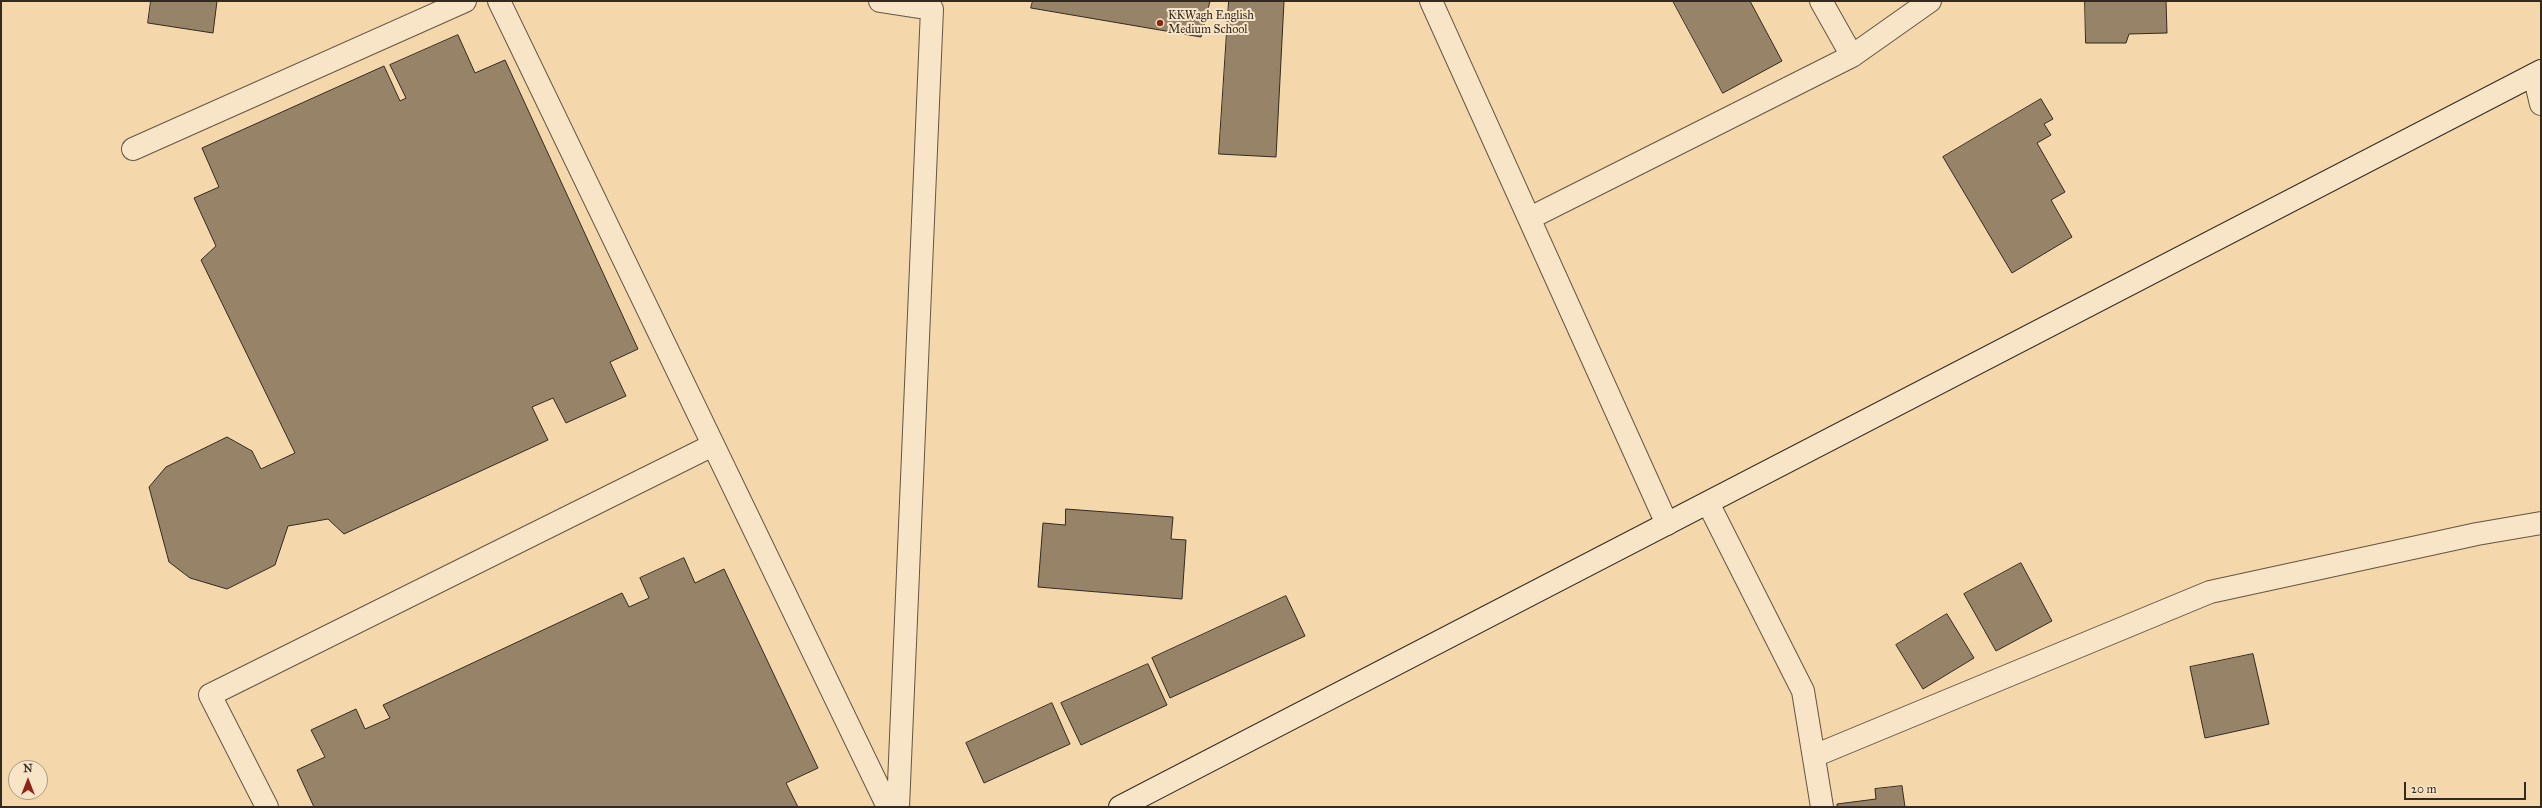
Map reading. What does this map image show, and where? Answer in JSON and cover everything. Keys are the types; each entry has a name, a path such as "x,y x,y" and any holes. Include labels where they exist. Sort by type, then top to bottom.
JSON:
{"street":[{"path":"133,149 465,1"},
{"path":"499,1 888,807"},
{"path":"880,1 932,9 898,807"},
{"path":"1431,1 1667,524"},
{"path":"1821,1 1852,56"},
{"path":"1530,218 1852,56 1930,1"},
{"path":"1120,807 2537,73 2541,104"},
{"path":"267,807 210,694 713,445"},
{"path":"1708,503 1803,691 1822,807"},
{"path":"1814,756 2210,592 2477,534 2541,523"}],"building":[{"path":"151,1 217,1 213,33 148,23"},
{"name":"KKWagh English Medium School","path":"1033,1 1210,1 1201,37 1031,8"},
{"path":"1229,1 1284,1 1276,157 1219,154"},
{"path":"1673,1 1750,1 1782,61 1723,93"},
{"path":"2085,1 2166,1 2167,33 2129,34 2126,43 2086,43"},
{"path":"458,35 475,73 505,60 638,349 610,362 626,396 566,423 553,398 532,407 548,440 344,534 328,519 288,526 275,565 227,589 190,578 169,562 149,487 166,467 227,437 252,451 261,469 295,453 201,260 216,246 194,198 219,187 202,148 384,66 400,101 406,98 390,65"},
{"path":"2041,99 2053,119 2044,124 2051,135 2037,143 2065,192 2051,200 2072,237 2012,273 1943,157"},
{"path":"1066,509 1173,517 1171,539 1186,540 1182,599 1038,587 1043,523 1065,525"},
{"path":"684,558 695,583 724,569 818,768 786,783 798,807 314,807 297,770 325,757 311,730 356,709 365,729 390,718 383,705 622,593 629,607 649,598 640,578"},
{"path":"2021,563 2052,621 1996,651 1964,594"},
{"path":"1286,596 1305,636 1170,698 1152,658"},
{"path":"1947,614 1974,658 1923,689 1896,645"},
{"path":"2253,654 2269,724 2205,738 2190,667"},
{"path":"1148,664 1167,705 1081,745 1061,703"},
{"path":"1052,703 1070,744 984,783 966,743"},
{"path":"1902,786 1905,807 1837,807 1837,804 1876,799 1875,789"}],"place":[{"name":"KKWagh English Medium School","path":"1160,23"}]}
